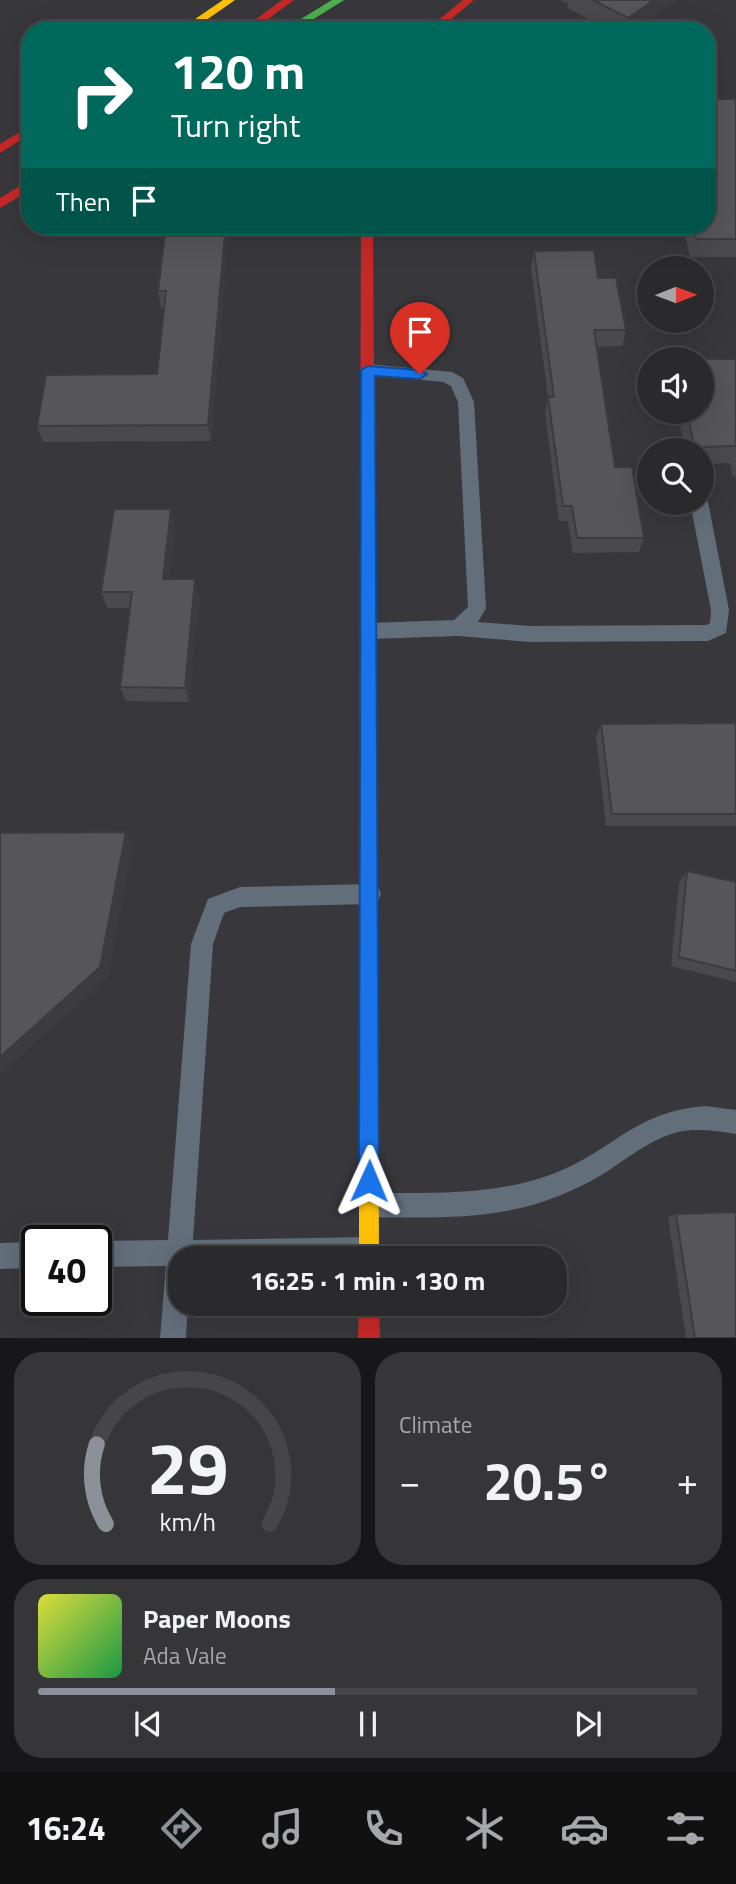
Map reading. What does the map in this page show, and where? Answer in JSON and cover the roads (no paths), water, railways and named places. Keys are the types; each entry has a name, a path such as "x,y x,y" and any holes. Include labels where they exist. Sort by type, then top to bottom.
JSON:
{"main road":[{"path":"198,21 230,0"},
{"path":"259,21 289,0"},
{"path":"303,21 339,0"},
{"path":"442,21 469,0"},
{"path":"0,149 21,136"},
{"path":"0,204 21,190"},
{"path":"368,235 369,1246"},
{"path":"369,1316 369,1338"}],"lane":[{"path":"368,370 446,376 457,382 466,402 477,607 469,620 458,628"},
{"path":"369,631 458,628 530,634 708,633 719,627 720,610 702,515"},
{"path":"180,1246 202,944 216,906 240,897 370,894"},
{"path":"369,1205 467,1206 503,1201 548,1188 583,1173 635,1138 667,1121 691,1117 736,1122"},
{"path":"112,1254 168,1252"},
{"path":"0,1256 21,1255"},
{"path":"173,1338 175,1316"}]}
